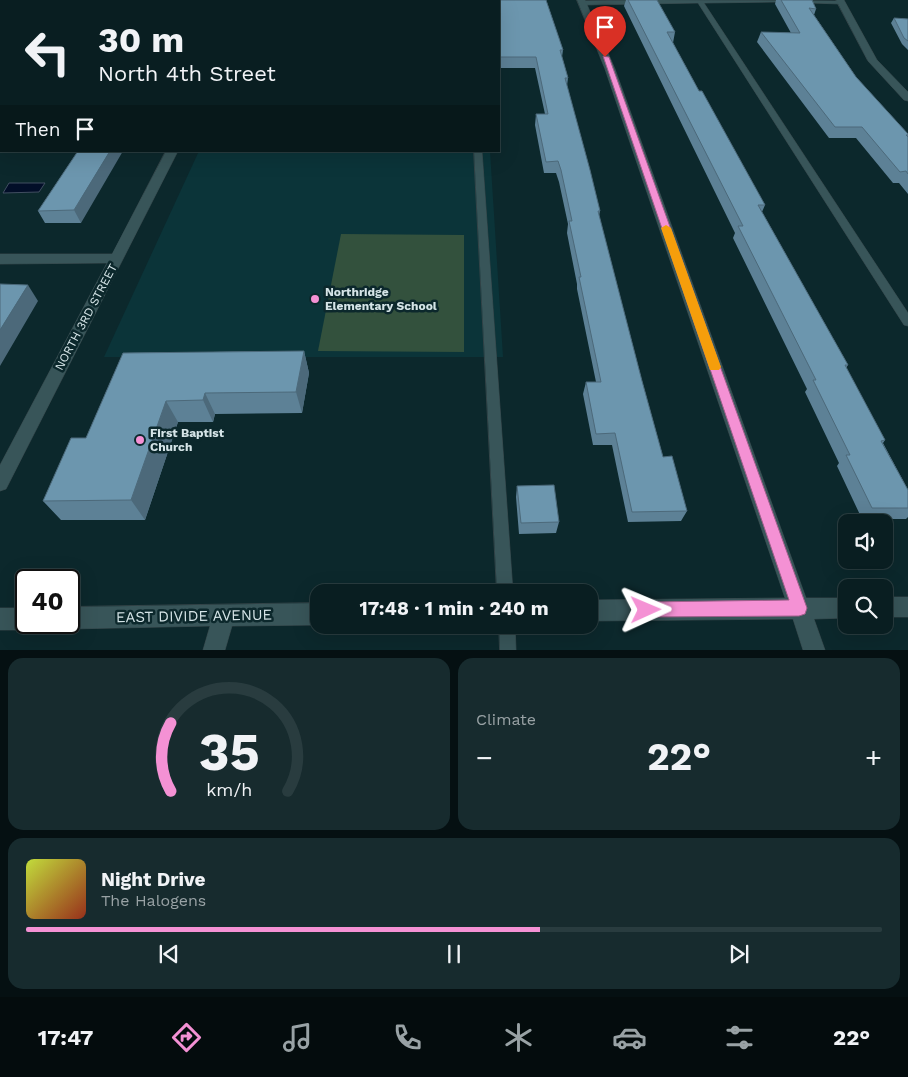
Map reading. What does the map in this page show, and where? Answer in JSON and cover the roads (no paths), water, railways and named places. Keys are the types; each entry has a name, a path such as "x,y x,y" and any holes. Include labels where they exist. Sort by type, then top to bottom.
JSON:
{"street":[{"path":"0,0 16,0"},
{"path":"582,1 613,79 814,650"},
{"path":"841,1 873,61 908,98"},
{"name":"NORTH 3RD STREET","path":"0,483 171,152"},
{"path":"0,259 118,258"},
{"path":"893,607 908,607"},
{"path":"598,610 838,608"},
{"name":"EAST DIVIDE AVENUE","path":"80,618 310,614"},
{"path":"214,650 224,615"},
{"path":"0,619 15,619"}],"lane":[{"path":"582,1 841,1"},
{"path":"700,1 908,322"},
{"path":"478,152 505,584"},
{"path":"507,634 508,650"}],"place":[{"name":"Northridge Elementary School","path":"315,299"},
{"name":"First Baptist Church","path":"140,440"}]}
